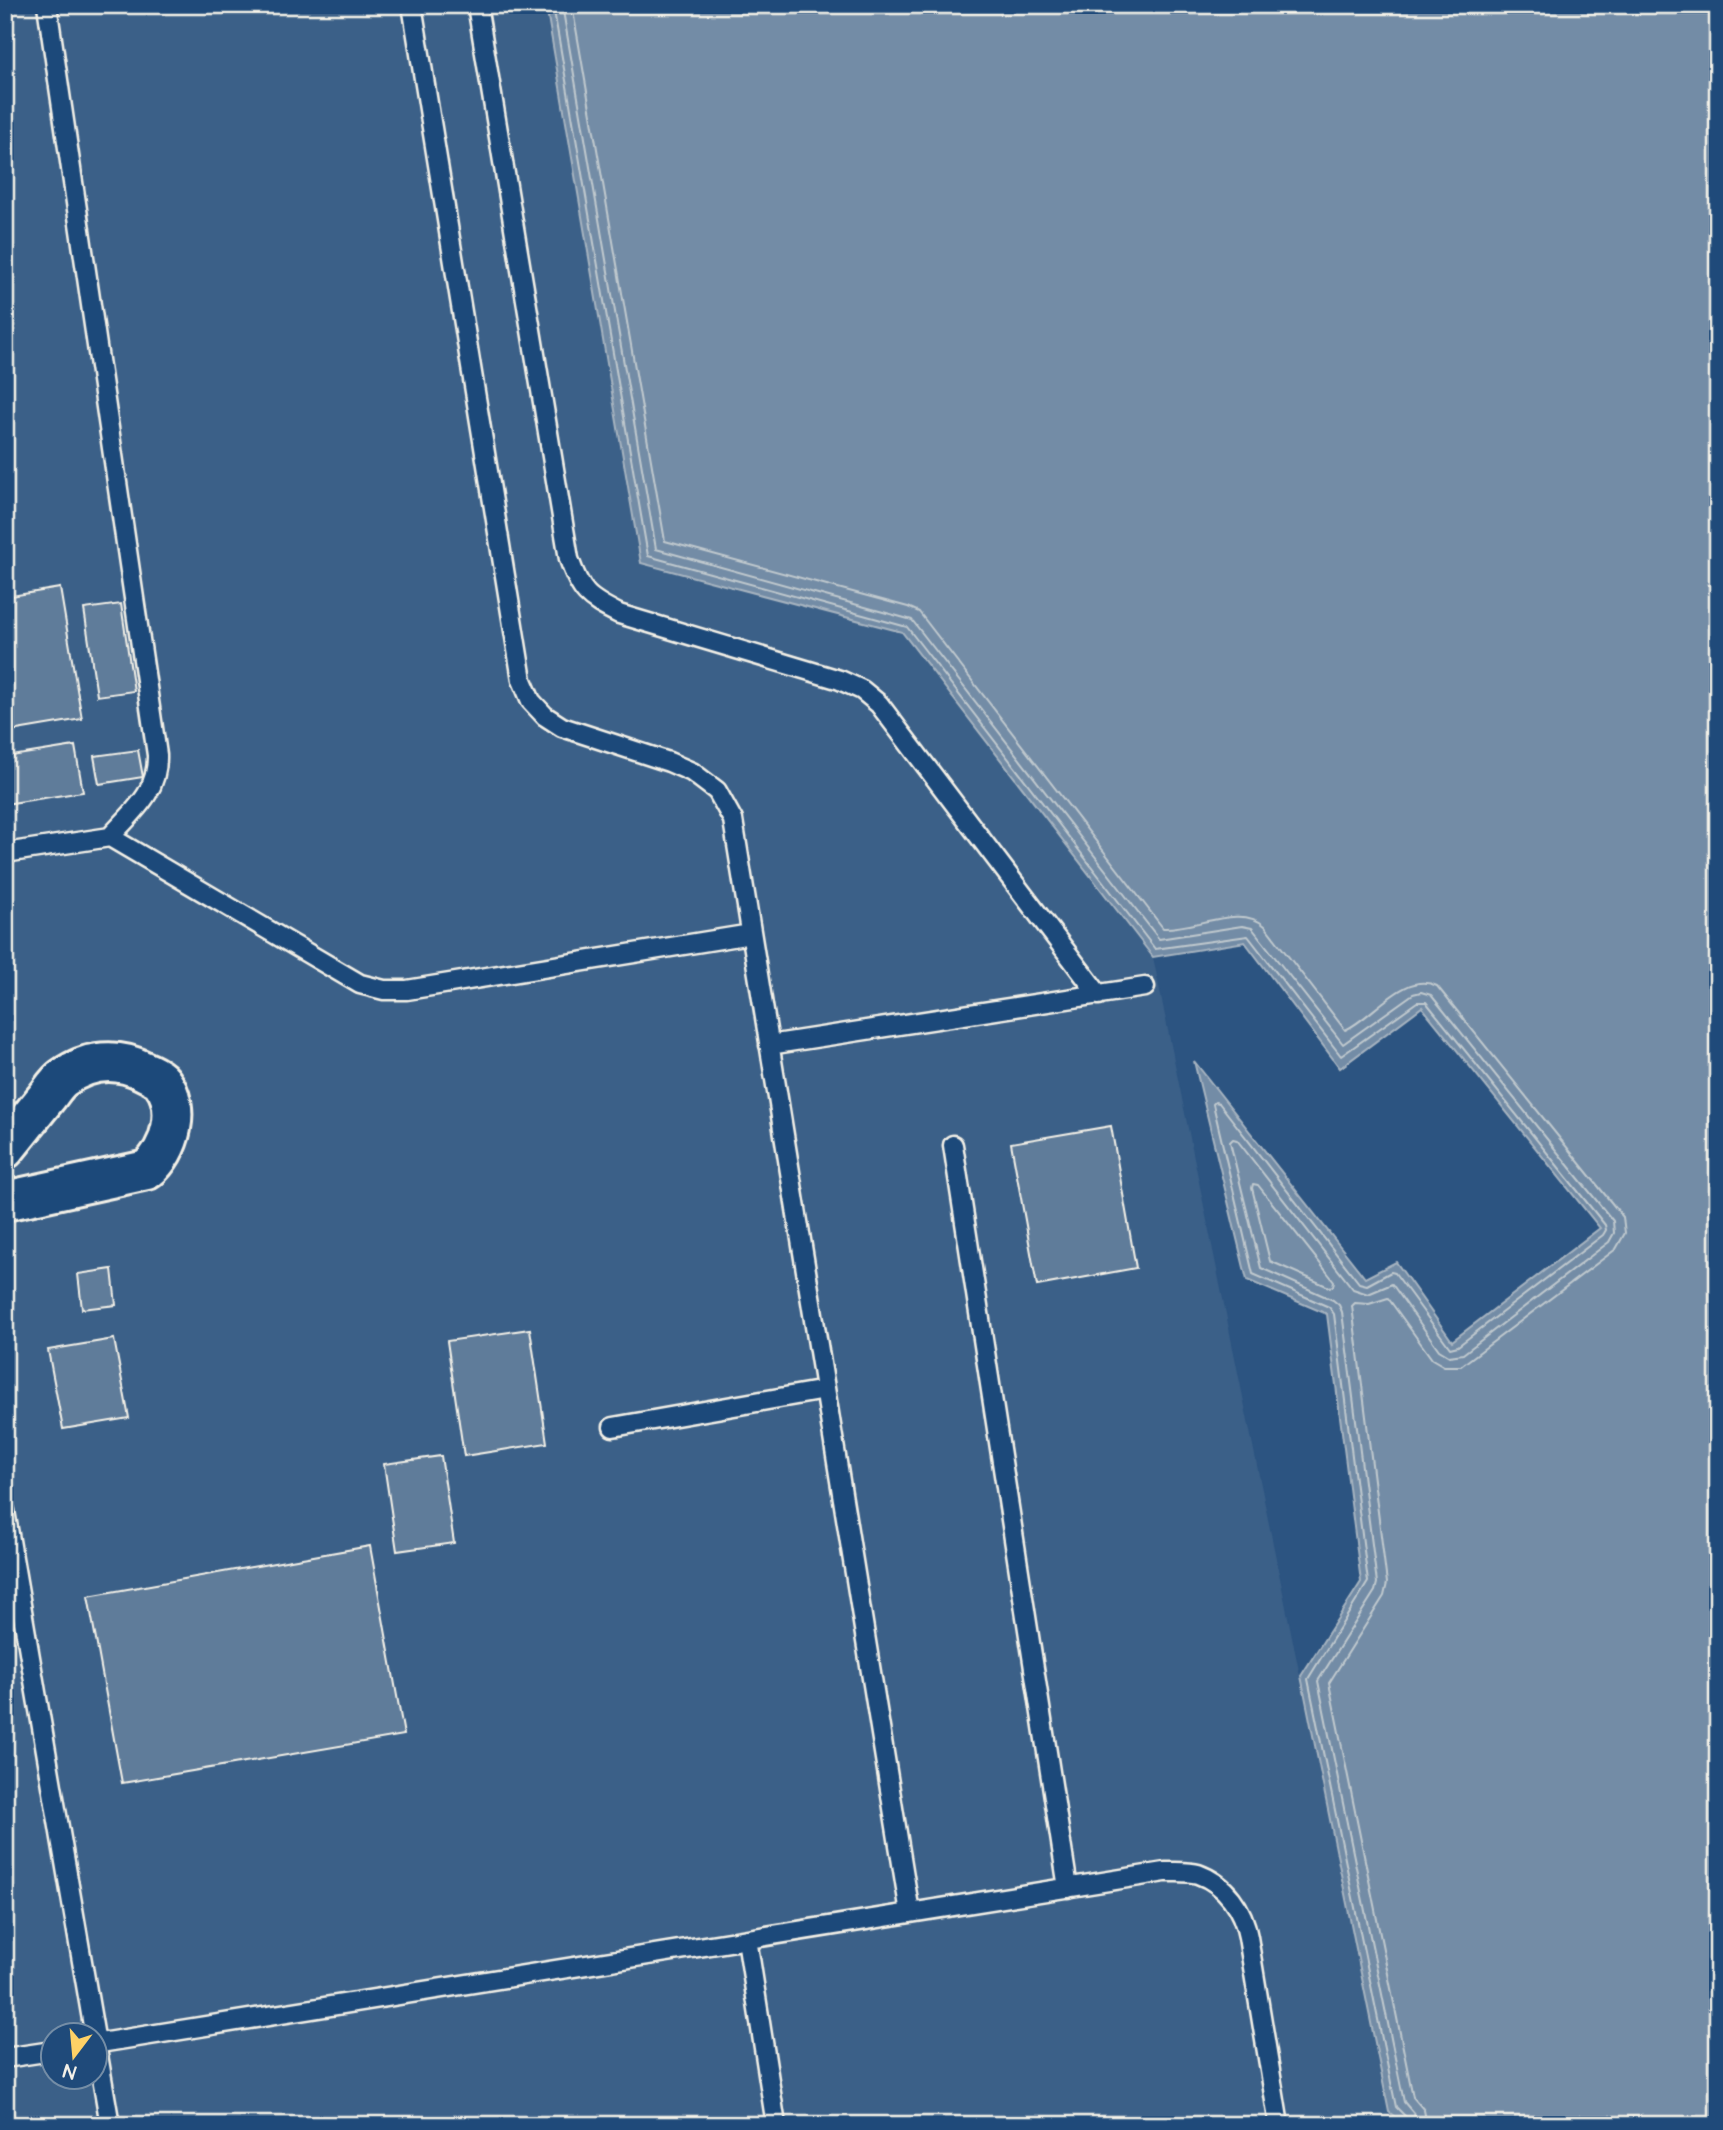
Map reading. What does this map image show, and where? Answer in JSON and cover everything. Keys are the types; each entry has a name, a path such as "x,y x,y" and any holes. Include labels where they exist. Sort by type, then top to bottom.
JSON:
{"street":[{"path":"5,1149 61,1079 87,1065 110,1060 135,1066 160,1079 167,1091 173,1114 168,1140 158,1160 147,1170 5,1201"}],"lane":[{"path":"47,5 157,755 157,772 150,792 110,837"},
{"path":"412,5 522,680 531,701 545,716 562,727 692,772 717,791 733,820 910,1913"},
{"path":"477,5 569,559 581,588 594,602 620,614 840,680 862,690 879,704 1099,995"},
{"path":"5,853 110,837 360,984 384,990 407,990 751,934"},
{"path":"769,1045 1145,988"},
{"path":"953,1145 1068,1888"},
{"path":"613,1427 825,1390"},
{"path":"5,1511 91,2022"},
{"path":"108,2042 1165,1872 1198,1874 1221,1888 1237,1904 1245,1923 1279,2125"},
{"path":"747,1939 776,2125"},
{"path":"5,2058 38,2053"},
{"path":"104,2092 110,2125"}],"shaded area":[{"path":"5,5 546,5 641,562 902,632 1153,957 1389,2111 1404,2125 5,2125"}],"water":[{"path":"546,5 1718,5 1718,2125 1404,2125 1389,2112 1301,1676 1361,1582 1327,1314 1247,1280 1194,1061 1365,1278 1396,1262 1452,1341 1600,1228 1422,1007 1340,1068 1245,942 1153,957 902,632 641,563"}],"building":[{"path":"60,588 82,719 5,732 5,597"},
{"path":"121,604 134,691 97,696 84,609"},
{"path":"75,746 83,792 5,804 5,757"},
{"path":"138,750 143,777 99,784 94,756"},
{"path":"1111,1126 1136,1268 1037,1286 1011,1143"},
{"path":"112,1269 116,1305 82,1309 78,1274"},
{"path":"530,1329 547,1443 464,1456 447,1341"},
{"path":"114,1339 129,1418 63,1429 48,1350"},
{"path":"441,1456 454,1543 397,1551 384,1464"},
{"path":"370,1546 404,1735 122,1783 88,1596"}]}
